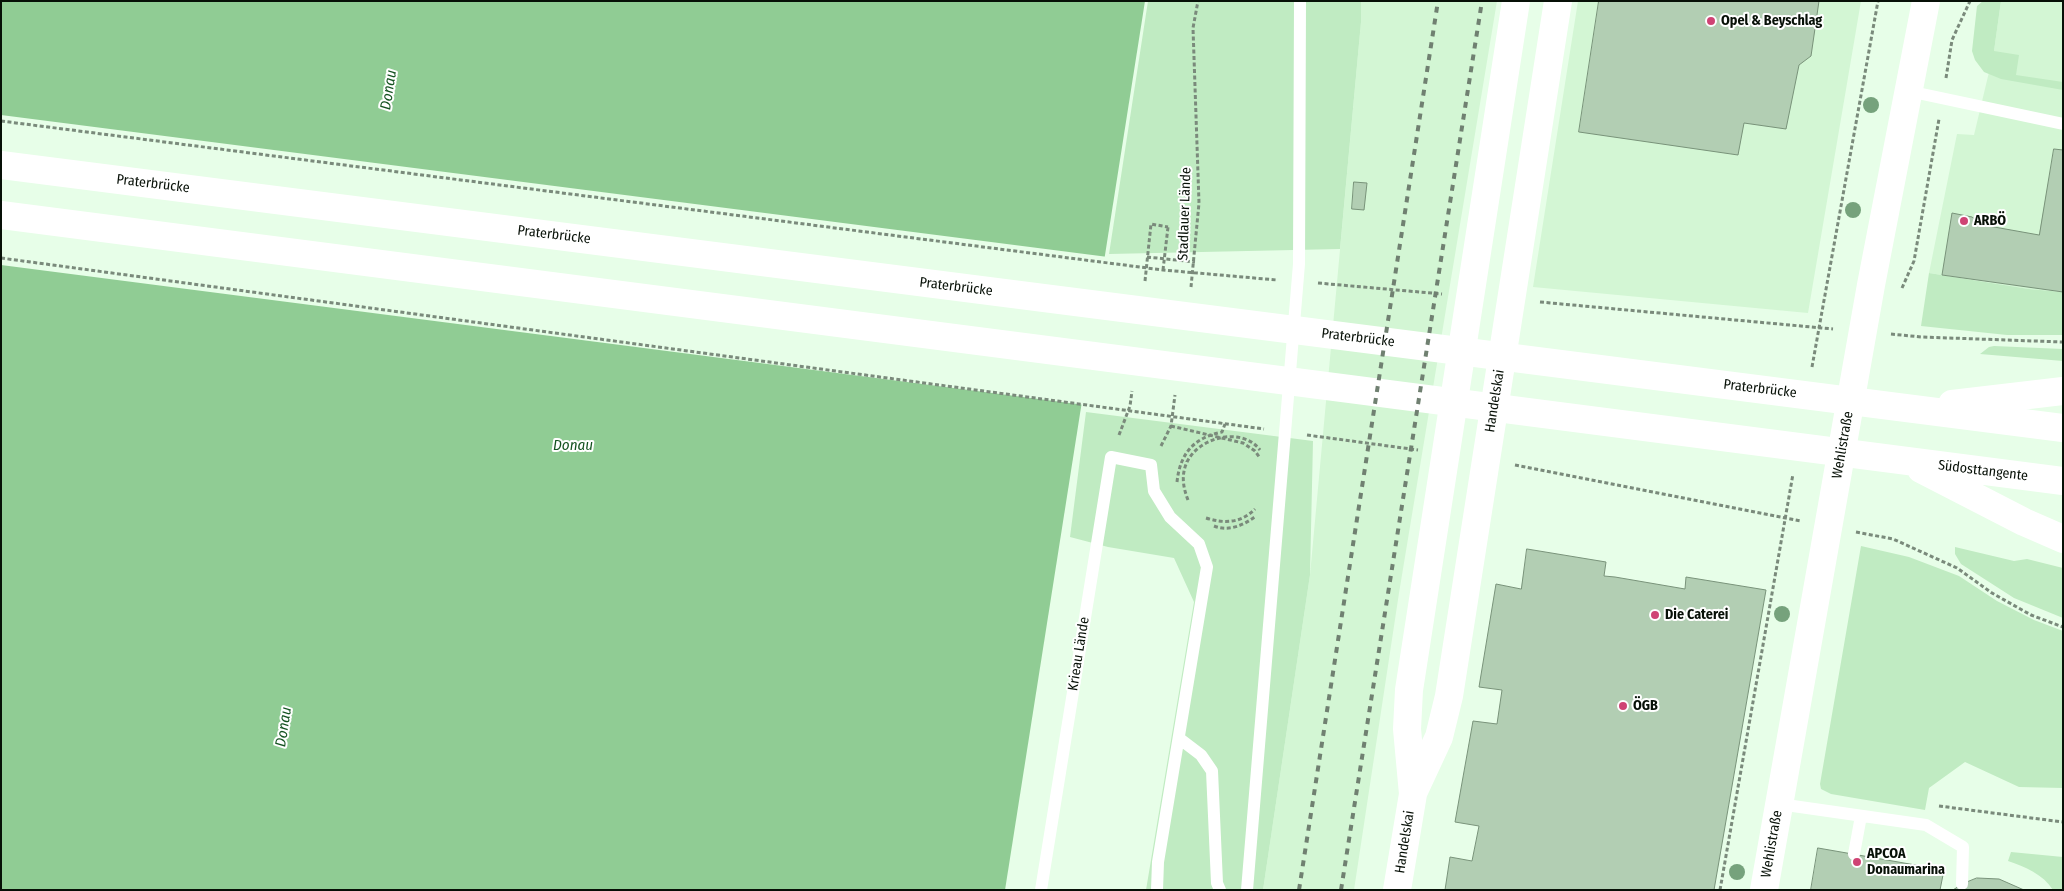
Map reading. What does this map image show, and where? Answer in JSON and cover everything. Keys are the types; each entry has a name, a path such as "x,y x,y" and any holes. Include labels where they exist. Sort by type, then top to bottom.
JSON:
{"main road":[{"name":"Handelskai","path":"1397,890 1413,794 1407,729 1409,690 1516,1"},
{"name":"Handelskai","path":"1413,794 1439,737 1449,696 1558,1"},
{"name":"Wehlistraße","path":"1764,890 1871,285 1926,1"},
{"name":"Praterbrücke","path":"1,165 1911,409"},
{"path":"1,215 1904,461 2024,522 2063,539"},
{"path":"1911,409 2063,391"},
{"path":"1911,409 2063,428"},
{"name":"Südosttangente","path":"1904,461 2063,481"}],"lane":[{"path":"1247,890 1299,264 1300,1"},
{"path":"1908,92 2063,124"},
{"name":"Krieau Lände","path":"1041,890 1111,457 1151,465 1154,491 1170,517 1199,544 1207,567 1180,739"},
{"path":"1157,890 1158,862 1180,739 1201,755 1212,771 1217,883 1220,890"},
{"path":"1779,804 1926,825 1964,847 1962,884"},
{"path":"1854,854 1861,816"}],"path":[{"name":"Stadlauer Lände","path":"1191,291 1200,203 1193,28 1198,1"},
{"path":"1,121 1163,270 1280,280"},
{"path":"1168,226 1151,225 1147,258 1195,262"},
{"path":"1164,260 1168,226"},
{"path":"1163,270 1168,226"},
{"path":"1,258 1264,429"},
{"path":"1309,283 1444,294"},
{"path":"1531,301 1833,329"},
{"path":"1882,334 2063,342"},
{"path":"1176,388 1171,426 1244,443 1255,451 1264,463"},
{"path":"1177,484 1179,467 1186,452 1198,441 1222,432 1225,424"},
{"path":"1303,434 1420,450"},
{"path":"1192,506 1183,488 1183,474 1187,462 1200,447 1218,439 1231,437 1246,438 1258,447 1262,453"},
{"path":"1507,463 1806,522"},
{"path":"1201,515 1220,523 1235,522 1248,516 1259,506"},
{"path":"1211,526 1233,528 1247,523 1259,514"},
{"path":"1854,532 1893,539 1957,568 1992,593 2032,615 2063,627"}],"shaded area":[{"path":"1148,1 1361,1 1361,22 1340,249 1109,254"},
{"path":"1361,1 1497,1 1399,593 1354,890 1263,890 1310,575 1361,22"},
{"path":"1578,1 1861,1 1808,313 1533,287"},
{"path":"1983,1 2001,1 1994,51 2019,55 2016,75 2063,82 2063,90 2001,79 1984,72 1975,60 1972,51 1977,6"},
{"path":"2001,1 2063,1 2063,292 2029,289 1929,273 1957,134 1974,135 1994,51"},
{"path":"1929,273 2029,289 2063,292 2063,335 2007,335 1921,326"},
{"path":"1989,347 2063,349 2063,361 1980,354"},
{"path":"1086,412 1313,441 1310,575 1263,890 1146,890 1194,602 1174,558 1108,547 1070,537"},
{"path":"1861,546 1909,557 1959,576 1997,601 2034,620 2063,631 2063,788 2019,787 1965,762 1929,788 1925,810 1831,794 1821,789 1820,784"},
{"path":"1955,547 2014,561 2027,559 2063,568 2063,618 2014,598 1961,564 1955,554"},
{"path":"2011,852 2063,857 2063,890 2053,890 2039,875 2008,861"}],"water":[{"name":"Donau","path":"1,1 1145,1 1005,890 1,890"}],"pier":[{"path":"1,115 1108,257 1085,405 1,265"}],"building":[{"path":"1599,1 1819,1 1811,56 1799,65 1786,129 1744,123 1738,155 1579,132"},
{"name":"ARBÖ","path":"2054,149 2063,150 2063,292 1942,275 1952,213 1972,217 1983,225 2039,235"},
{"path":"1354,182 1367,183 1364,210 1352,209"},
{"name":"ÖGB","path":"1527,549 1606,562 1604,576 1685,589 1686,577 1766,590 1714,890 1445,890 1450,857 1472,861 1479,826 1455,822 1473,721 1497,724 1502,690 1479,687 1496,584 1521,589"},
{"name":"APCOA Donaumarina","path":"1818,848 1944,870 1940,890 1811,890"},
{"path":"1977,878 1999,879 2024,890 1953,890"}],"railway":[{"path":"1299,890 1438,1"},
{"path":"1341,890 1482,1"}],"place":[{"name":"Opel & Beyschlag","path":"1711,21"},
{"name":"ARBÖ","path":"1964,221"},
{"name":"Die Caterei","path":"1655,615"},
{"name":"ÖGB","path":"1623,706"},
{"name":"APCOA Donaumarina","path":"1857,862"}]}
